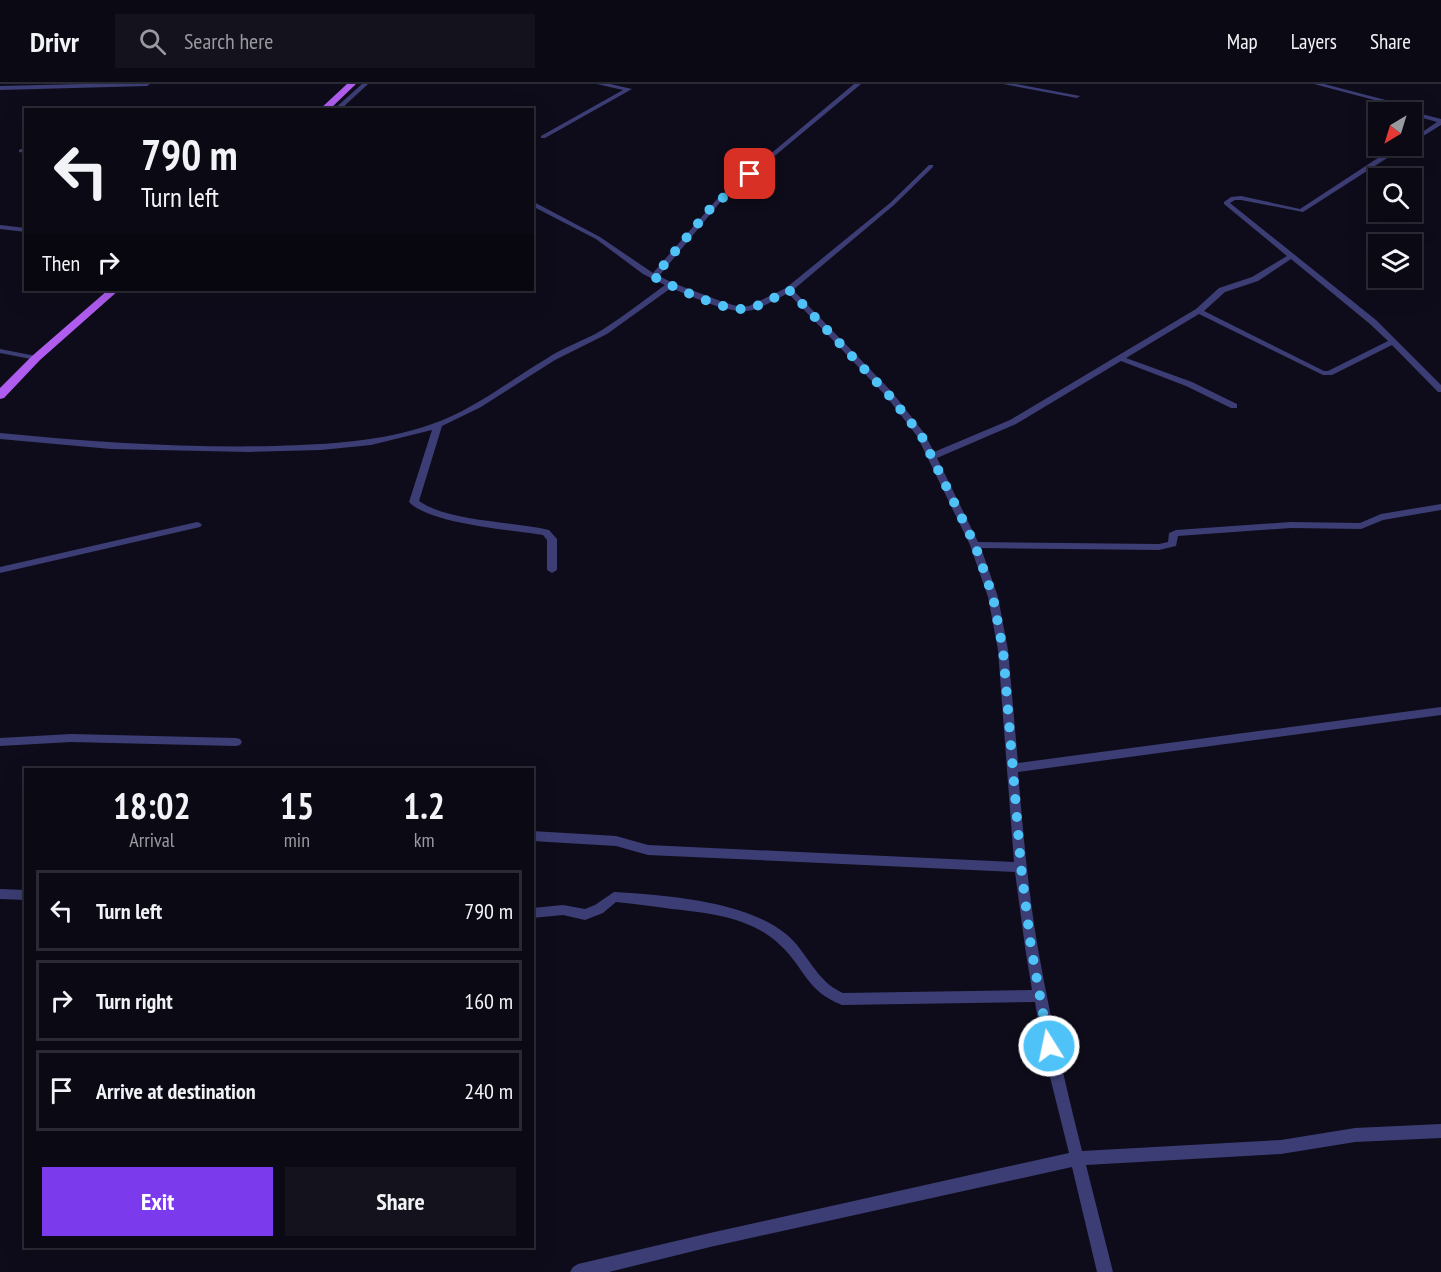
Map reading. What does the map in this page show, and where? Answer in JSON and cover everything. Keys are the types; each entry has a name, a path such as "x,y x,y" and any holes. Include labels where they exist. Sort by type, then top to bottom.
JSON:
{"main road":[{"path":"325,108 350,84"},
{"path":"0,395 36,358 113,291"}],"street":[{"path":"0,88 147,84"},
{"path":"338,108 365,84"},
{"path":"543,137 631,88 600,84"},
{"path":"654,277 720,199 858,84"},
{"path":"1006,84 1077,96"},
{"path":"1317,84 1387,102"},
{"path":"1422,116 1441,122"},
{"path":"1422,134 1441,122"},
{"path":"1384,156 1333,192 1301,211 1233,198 1227,200 1227,204 1373,322 1441,390"},
{"path":"534,204 598,238 654,277 670,285 720,304 740,309 751,308 789,290 885,210 931,166"},
{"path":"0,227 24,230"},
{"path":"933,456 1013,422 1199,311 1222,290 1255,279 1292,256"},
{"path":"0,436 111,446 321,447 371,442 438,425 478,405 560,354 604,332 670,285"},
{"path":"789,290 894,401 921,435 975,545 993,597 1003,650 1021,867 1040,996 1049,1046 1106,1272"},
{"path":"1199,311 1323,373 1329,373 1392,342"},
{"path":"0,351 36,358"},
{"path":"1120,358 1189,384 1234,406"},
{"path":"438,425 414,502 418,507 437,514 546,532 552,539 552,570"},
{"path":"975,545 1159,548 1173,544 1172,535 1176,532 1291,525 1361,526 1381,517 1441,507"},
{"path":"0,570 197,525"},
{"path":"1012,768 1441,711"},
{"path":"0,742 71,738 236,742"},
{"path":"534,836 616,841 648,850 1021,867"},
{"path":"0,894 24,895"},
{"path":"534,913 563,910 585,915 599,909 614,897 739,914 782,938 799,956 813,980 827,994 842,999 1040,996"},
{"path":"578,1272 710,1240 1078,1158 1281,1147 1355,1135 1441,1131"}],"route":[{"path":"750,174 710,209 654,277 720,304 740,309 751,308 789,290 906,414 933,456 975,545 993,597 1003,650 1021,867 1031,947 1049,1046"}]}
